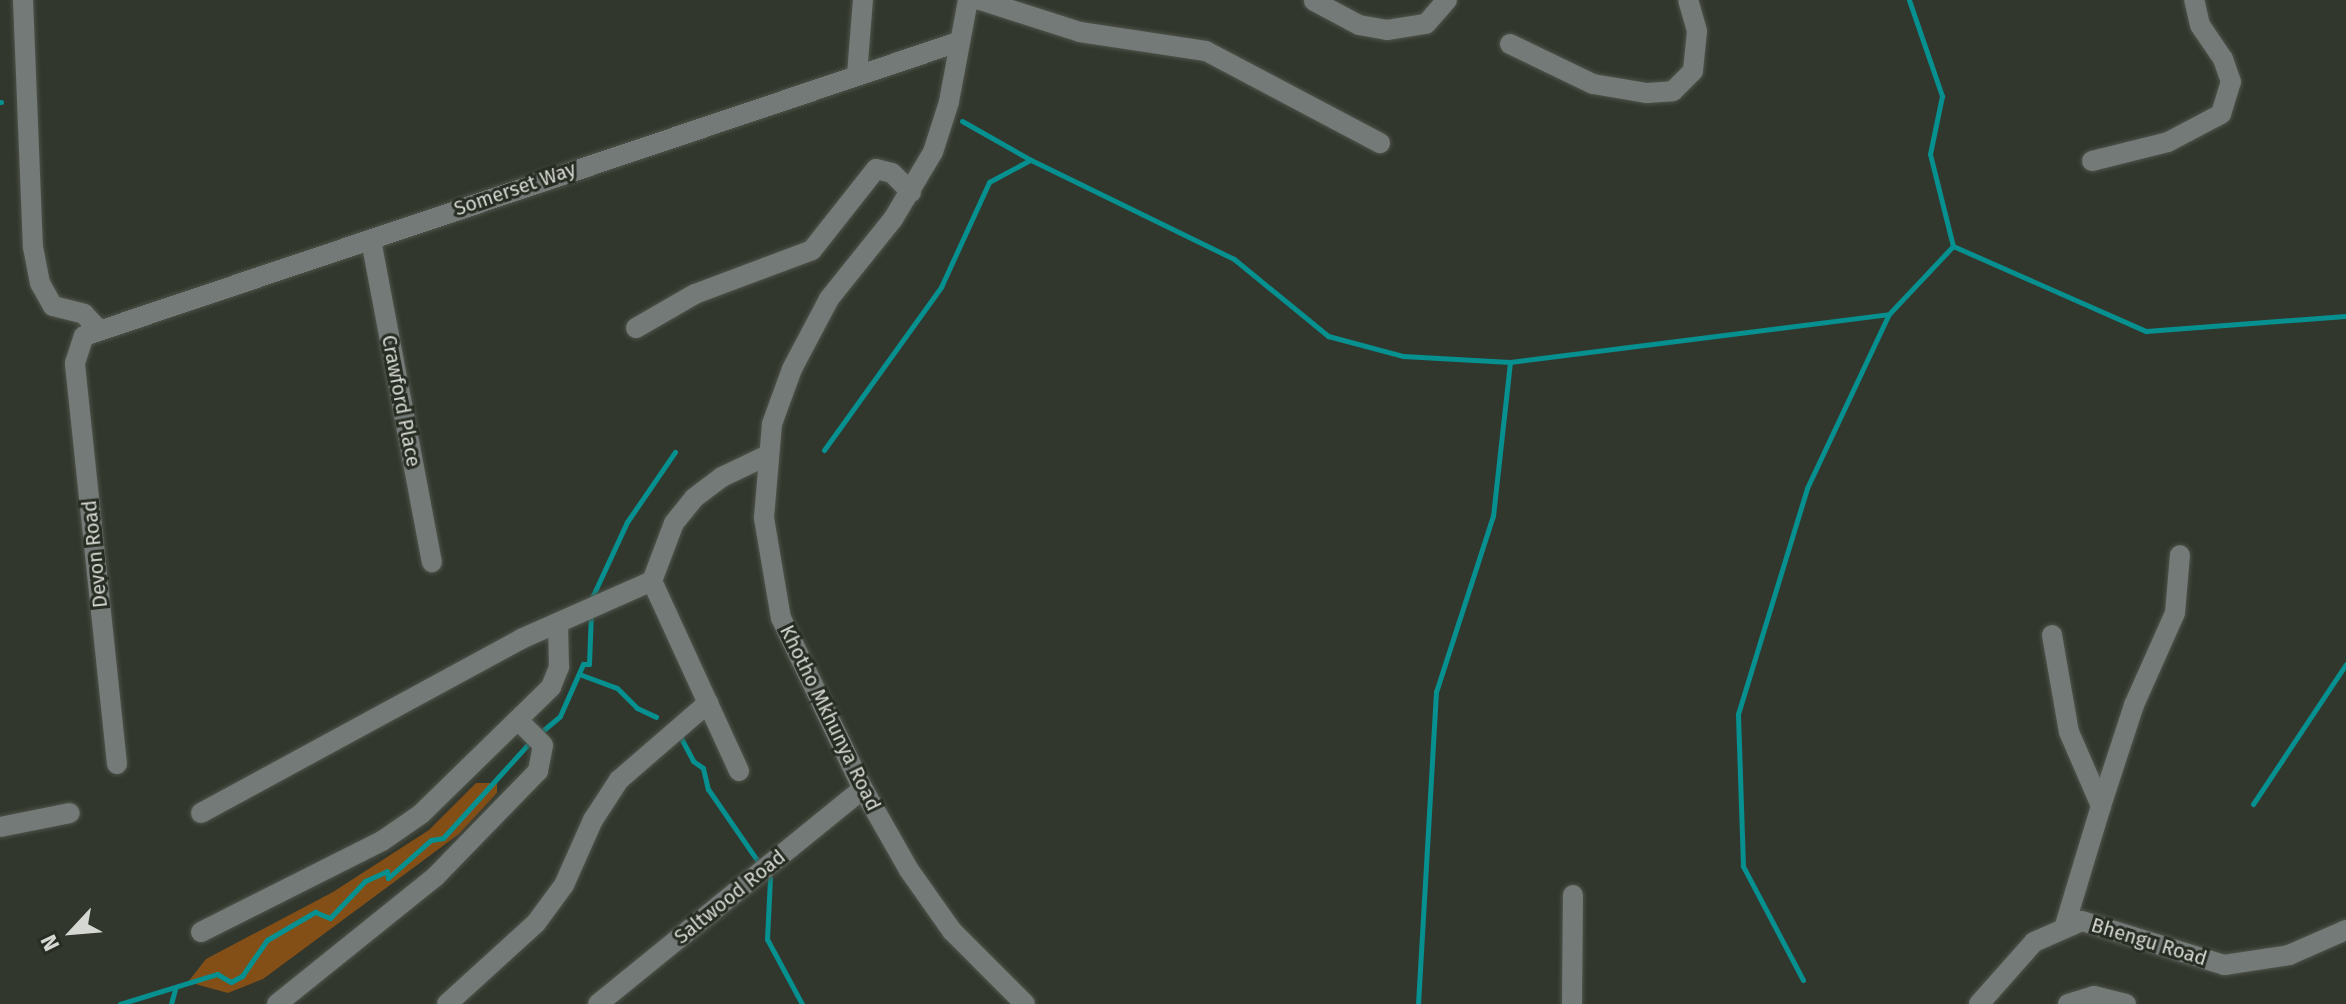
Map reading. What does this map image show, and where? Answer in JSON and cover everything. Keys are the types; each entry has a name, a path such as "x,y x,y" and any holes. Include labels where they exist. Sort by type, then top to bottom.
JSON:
{"street":[{"path":"23,0 33,247 40,283 53,306 84,314 97,328"},
{"path":"857,74 863,0"},
{"name":"Khotho Mkhunya Road","path":"968,0 941,127 911,192 829,299 792,369 766,456 767,554 781,618 863,789 902,860 952,931 1025,1004"},
{"path":"980,0 1080,32 1206,51 1380,143"},
{"path":"1314,1 1359,25 1387,30 1426,24 1447,0"},
{"path":"1510,44 1593,84 1647,93 1673,91 1693,71 1697,31 1688,0"},
{"path":"2092,161 2168,142 2207,126 2221,114 2231,82 2223,59 2200,25 2194,0"},
{"name":"Somerset Way","path":"77,345 97,328 371,240 958,42"},
{"path":"636,328 695,294 812,250 876,169 892,173 911,192"},
{"name":"Crawford Place","path":"371,240 432,562"},
{"name":"Devon Road","path":"77,345 75,363 117,764"},
{"path":"201,813 558,623 652,581 674,523 694,498 722,477 766,456"},
{"path":"2065,925 2134,705 2175,613 2180,555"},
{"path":"652,581 739,771"},
{"path":"201,932 382,841 530,732 559,667 558,623"},
{"path":"2052,635 2069,732 2101,806"},
{"path":"447,1004 536,923 564,885 593,820 619,780 708,703"},
{"path":"277,1004 473,842 538,771 530,732"},
{"name":"Saltwood Road","path":"598,1004 863,789"},
{"path":"0,827 70,813"},
{"path":"1572,1004 1573,895"},
{"name":"Bhengu Road","path":"1983,1002 2034,942 2065,925 2090,923 2224,965 2289,955 2346,930"},
{"path":"2068,1004 2094,996 2126,1004"}],"shaded area":[{"path":"476,783 497,783 497,793 459,834 263,979 228,993 188,982 206,959 333,892 429,830"}],"waterway":[{"path":"1909,0 1942,96 1930,154 1953,246"},
{"path":"962,121 1031,160 1234,259 1328,336 1403,356 1510,362 1889,314 1953,246 2146,331 2346,316"},
{"path":"824,450 941,287 989,182 1030,160"},
{"path":"1803,980 1743,866 1738,714 1807,488 1889,314"},
{"path":"1418,1004 1436,692 1493,516 1510,362"},
{"path":"590,602 627,522 675,452"},
{"path":"540,733 560,716 583,664 589,664 591,612"},
{"path":"2253,804 2346,664"},
{"path":"579,674 617,688 637,708 656,717"},
{"path":"681,738 693,761 703,768 708,789 759,863"},
{"path":"120,1004 217,974 231,982 242,976 267,940 315,912 330,918 365,881 387,871 388,878 431,840 443,838 532,740"},
{"path":"770,878 767,939 802,1004"},
{"path":"171,1004 175,989"}]}
